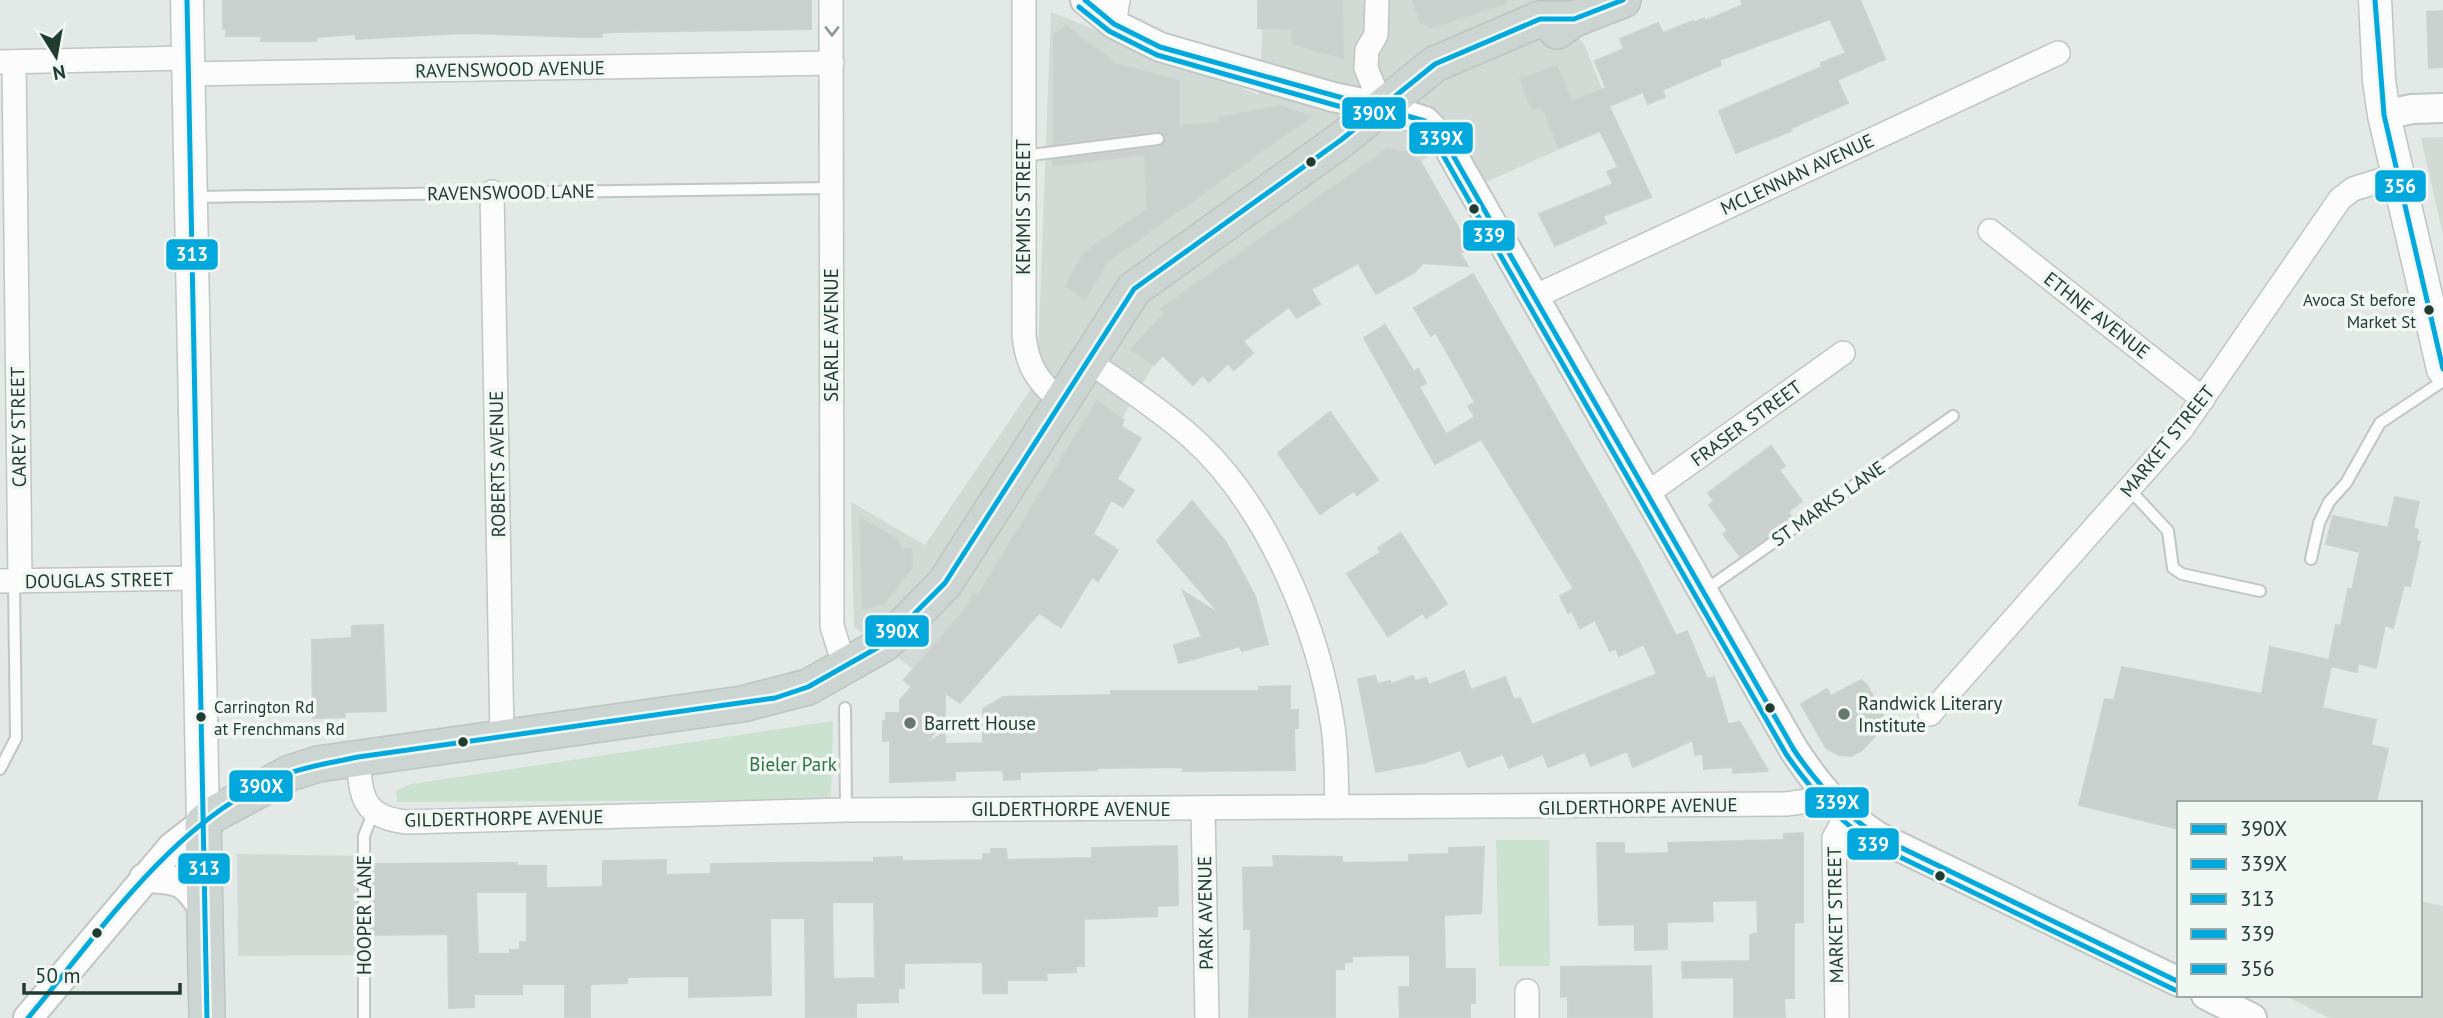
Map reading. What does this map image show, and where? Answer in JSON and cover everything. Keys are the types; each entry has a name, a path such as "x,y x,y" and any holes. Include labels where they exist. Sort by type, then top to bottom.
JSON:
{"main road":[{"path":"187,0 207,1018"},
{"path":"203,822 235,801 290,773 358,757 775,698 807,687 845,668 884,643 945,583 1133,289 1341,141 1382,107 1546,38 1574,19 1623,0"},
{"path":"2375,0 2379,80 2384,115 2443,369"}],"street":[{"name":"SEARLE AVENUE","path":"831,0 832,626 845,668"},
{"name":"KEMMIS STREET","path":"1024,0 1026,352 1037,380 1061,402"},
{"path":"1085,0 1116,12 1160,47 1333,97 1382,107 1424,121 1446,143 1794,750 1838,807 1899,847 2177,981"},
{"path":"1377,0 1376,35 1367,50 1366,68 1382,107"},
{"name":"MCLENNAN AVENUE","path":"1536,296 2058,53"},
{"name":"RAVENSWOOD AVENUE","path":"7,62 188,66 832,63"},
{"name":"CAREY STREET","path":"7,62 11,581"},
{"path":"2384,115 2412,109 2443,108"},
{"name":"MARKET STREET","path":"1930,714 2181,430 2340,199 2353,189 2398,175"},
{"name":"ROBERTS AVENUE","path":"492,192 502,737"},
{"name":"ETHNE AVENUE","path":"1990,231 2203,399"},
{"name":"FRASER STREET","path":"1648,493 1843,354"},
{"path":"1087,360 1192,437 1234,486 1272,542 1289,574 1321,671 1333,727 1337,807"},
{"name":"DOUGLAS STREET","path":"11,581 197,578"},
{"path":"358,757 361,789 373,813"},
{"name":"GILDERTHORPE AVENUE","path":"373,813 386,820 407,822 846,810 1786,804 1838,807"},
{"name":"MARKET STREET","path":"1836,1018 1833,851 1838,807"},
{"name":"PARK AVENUE","path":"1203,808 1207,1018"},
{"path":"28,1018 172,846 203,822"},
{"path":"144,878 178,880 192,891 205,912"},
{"path":"1527,990 1527,1018"},
{"path":"2211,1004 2252,1018"}],"lane":[{"path":"1023,156 1158,139"},
{"name":"RAVENSWOOD LANE","path":"190,197 831,188"},
{"path":"2311,559 2319,523 2329,502 2346,483 2380,423 2443,381"},
{"name":"ST MARKS LANE","path":"1704,591 1953,416"},
{"path":"2129,489 2168,531 2173,568 2182,574 2260,591"},
{"path":"1,767 16,738 11,581"},
{"path":"845,708 846,810"},
{"name":"HOOPER LANE","path":"364,1018 364,836 373,813"}],"shaded area":[{"path":"1264,0 1551,0 1585,46 1616,124 1486,182 1432,154 1169,339 955,698 854,627 851,502 925,545 1037,380 1051,12 1259,95"},
{"path":"2443,137 2443,235 2421,138"},
{"path":"237,854 364,856 364,955 238,956"},
{"path":"2422,901 2443,906 2443,1018 2329,1018 2288,997 2422,997"}],"green space":[{"name":"Bieler Park","path":"833,721 831,800 397,802 396,791 411,784"},
{"path":"1496,840 1549,840 1550,966 1499,966"}],"building":[{"path":"223,0 811,0 811,29 615,32 601,33 602,37 462,33 356,39 356,34 317,37 316,41 261,41 262,36 226,36 227,29 223,29"},
{"path":"1258,0 1342,0 1343,58 1293,44 1292,29 1258,28"},
{"path":"1413,0 1506,0 1506,3 1431,28 1420,22"},
{"path":"1741,0 1860,0 1885,59 1837,80 1848,103 1789,129 1791,131 1736,153 1719,111 1822,67 1821,63 1846,53 1830,19 1719,60 1721,65 1662,90 1665,97 1648,104 1643,92 1609,106 1651,197 1603,216 1606,223 1555,246 1539,214 1613,184 1607,172 1618,167 1600,131 1559,148 1542,107 1532,110 1520,79 1557,66 1571,102 1606,88 1595,61 1624,49 1620,39 1658,23 1663,33 1693,21 1704,18 1705,21 1743,5"},
{"path":"2443,11 2443,67 2429,68 2427,12"},
{"path":"1066,26 1116,64 1179,81 1179,126 1219,122 1218,118 1280,106 1311,116 1108,261 1085,299 1066,286 1083,254 1147,209 1145,154 1053,166 1053,160 1159,147 1166,139 1157,131 1054,144 1054,34"},
{"path":"1387,149 1410,153 1421,163 1470,248 1460,253 1468,266 1423,263 1415,272 1376,294 1358,263 1311,289 1320,304 1297,318 1289,307 1243,341 1253,353 1234,370 1228,363 1209,382 1203,375 1193,385 1163,355 1154,365 1131,349 1165,313 1161,309"},
{"path":"1473,274 1638,560 1676,636 1687,631 1707,679 1714,677 1728,724 1740,722 1768,771 1733,773 1733,767 1704,769 1703,754 1695,755 1693,740 1633,767 1627,751 1591,766 1585,752 1548,767 1543,754 1509,768 1503,754 1468,767 1461,750 1423,763 1376,772 1358,679 1375,676 1377,684 1390,681 1391,684 1413,676 1415,681 1426,678 1429,685 1464,671 1471,690 1505,677 1514,700 1520,698 1532,725 1657,674 1644,644 1619,656 1616,648 1610,651 1595,620 1580,628 1572,611 1568,613 1560,596 1574,589 1481,439 1435,464 1364,338 1385,325 1414,372 1418,369 1426,383 1419,387 1446,434 1475,417 1468,406 1475,402 1436,333 1431,336 1414,308"},
{"path":"1097,401 1124,420 1121,426 1141,438 1117,479 1134,490 1123,507 1111,500 1093,534 1118,550 1098,581 1092,577 1061,627 1039,613 960,703 945,693 945,721 924,745 945,732 945,744 983,743 983,709 1003,697 1111,695 1111,691 1259,691 1259,687 1290,686 1290,710 1298,710 1298,728 1294,728 1295,770 1183,771 1183,767 1097,768 1020,772 1020,779 1004,780 1003,770 955,771 955,780 890,782 890,740 883,741 883,721 886,721 886,713 900,713 900,700 912,687 904,680 965,610 974,593 978,595"},
{"path":"1330,412 1378,480 1357,495 1354,491 1320,514 1278,453"},
{"path":"1771,446 1785,466 1779,470 1802,501 1788,512 1793,519 1740,556 1723,534 1728,531 1709,505 1714,501 1708,493"},
{"path":"2395,497 2419,502 2413,528 2418,530 2416,540 2420,542 2410,586 2404,585 2393,628 2385,625 2376,668 2358,663 2357,672 2331,666 2322,708 2376,720 2371,745 2388,749 2376,801 2177,801 2177,829 2079,805 2105,699 2114,700 2122,667 2262,694 2270,647 2329,660 2336,625 2341,626 2348,589 2352,590 2360,552 2326,544 2333,516 2388,528"},
{"path":"1192,501 1225,541 1255,596 1268,644 1242,651 1240,646 1179,663 1174,645 1202,637 1183,591 1221,615 1157,541"},
{"path":"860,518 896,539 902,549 911,549 912,568 883,604 863,608"},
{"path":"1401,533 1447,604 1426,618 1423,613 1388,636 1347,574 1381,552 1378,548"},
{"path":"383,625 386,711 345,712 345,717 313,718 312,640 352,638 352,626"},
{"name":"Randwick Literary Institute","path":"1861,680 1867,685 1887,723 1861,751 1851,756 1839,755 1826,748 1801,704 1827,689 1831,696"},
{"path":"1803,833 1803,922 1794,923 1794,998 1784,998 1785,1018 1734,1018 1734,977 1683,978 1682,962 1750,961 1750,935 1758,933 1757,900 1712,901 1713,921 1667,922 1667,949 1635,950 1635,924 1599,925 1597,843 1624,843 1624,854 1669,853 1668,843 1784,840 1784,834"},
{"path":"1177,846 1178,905 1157,906 1157,916 1084,919 1084,966 1076,966 1076,972 1046,973 1047,980 1007,980 1007,993 983,993 983,962 904,963 904,988 898,988 898,1002 856,1003 856,1018 806,1018 805,918 770,918 771,995 689,997 689,976 627,977 627,983 590,984 590,1018 565,1018 565,984 522,984 522,994 474,994 474,1007 449,1008 448,934 372,935 372,864 517,863 517,866 546,866 546,888 603,887 603,861 666,860 666,875 711,874 711,864 874,862 874,858 902,857 902,861 983,860 983,854 991,854 991,849 1006,849 1007,860 1092,858 1092,848","holes":["476,892 527,892 527,942 520,942 520,950 510,950 510,954 478,954","832,902 874,902 875,978 833,979"]},
{"path":"1484,847 1481,913 1444,915 1445,969 1475,969 1475,1003 1470,1003 1470,1018 1400,1018 1399,987 1410,987 1410,955 1352,956 1352,962 1344,962 1344,969 1335,969 1335,1018 1249,1018 1251,929 1244,929 1243,868 1274,867 1273,856 1342,857 1342,863 1409,862 1409,855 1449,854 1449,848"},
{"path":"1651,966 1652,1018 1568,1018 1568,996 1561,997 1561,967"}],"transit line":[{"name":"313","path":"187,0 207,1018"},
{"name":"339X","path":"1085,0 1114,24 1160,47 1425,121 1446,143 1794,750 1821,786 1877,836 2177,981"},
{"name":"390X","path":"28,1018 114,912 177,845 212,816 250,791 290,773 358,757 775,698 808,687 884,644 945,583 1134,289 1341,140 1435,64 1540,19 1574,19 1623,0"},
{"name":"356","path":"2375,0 2384,115 2443,369"},
{"name":"339","path":"1079,7 1109,31 1157,55 1420,129 1439,148 1786,754 1815,792 1836,814 1873,844 2175,990"}],"place":[{"name":"Avoca St before Market St","path":"2429,310"},
{"name":"Randwick Literary Institute","path":"1844,714"},
{"name":"Carrington Rd at Frenchmans Rd","path":"201,717"},
{"name":"Barrett House","path":"910,723"}]}
